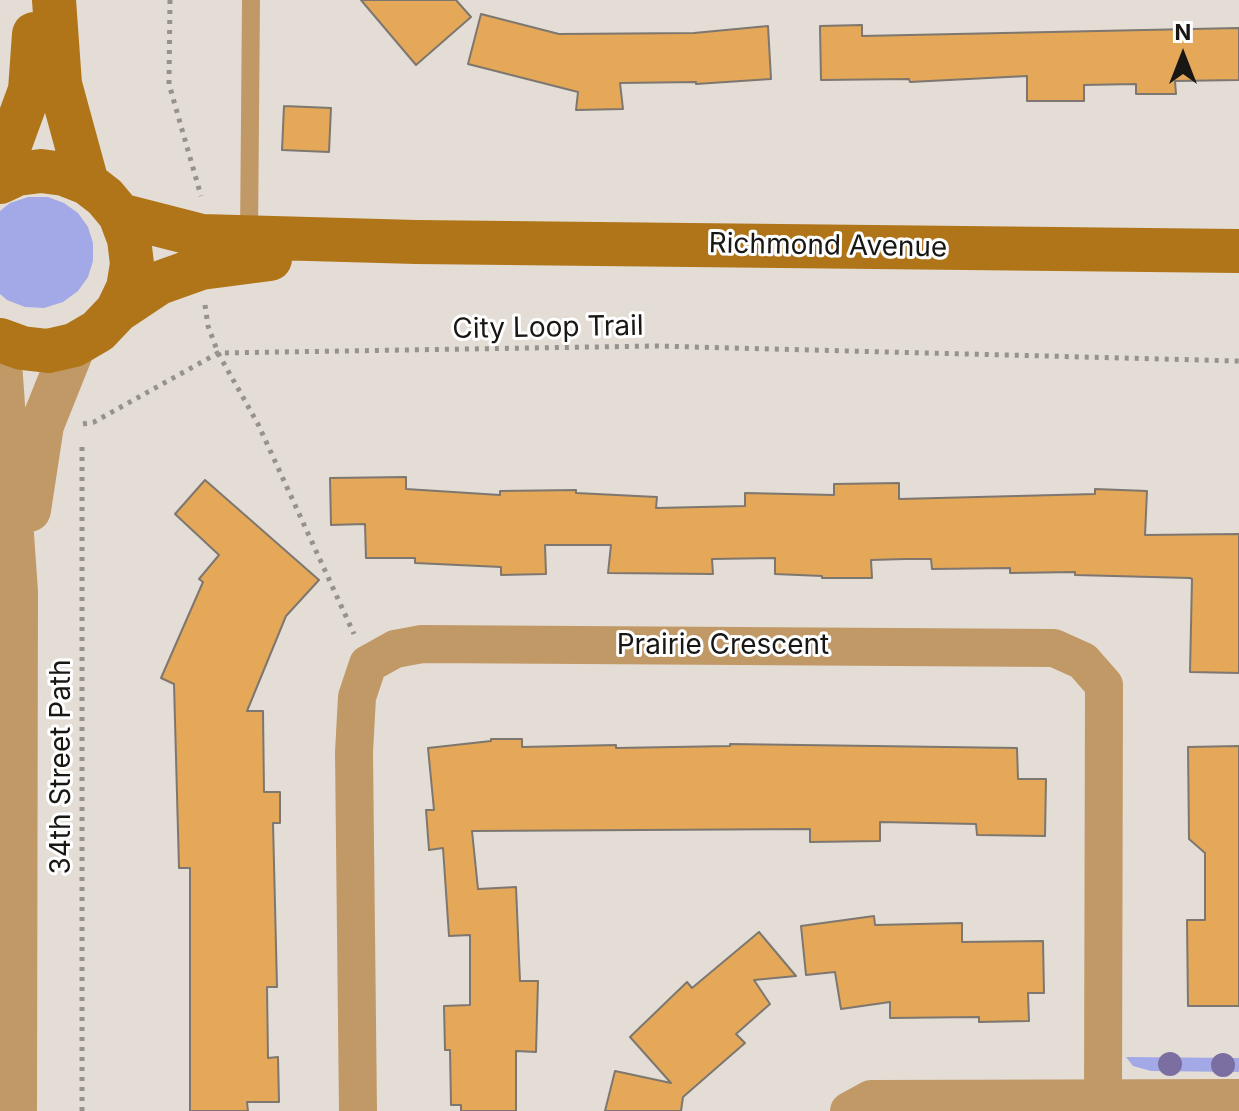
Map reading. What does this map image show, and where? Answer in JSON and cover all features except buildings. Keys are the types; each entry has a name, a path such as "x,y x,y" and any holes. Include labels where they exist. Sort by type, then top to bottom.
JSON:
{"main road":[{"path":"0,172 30,90 37,0"},
{"path":"54,0 60,84 87,183"},
{"path":"0,182 17,174 41,171 64,174 87,183 105,197 120,215 129,239 132,264 128,288 117,311"},
{"name":"Richmond Avenue","path":"120,215 201,252 416,242"},
{"name":"Richmond Avenue","path":"74,345 98,331 117,311 201,252 249,237 416,242 1239,251"},
{"path":"0,340 22,348 48,351 74,345"}],"street":[{"path":"16,592 62,424 74,345"},
{"path":"0,362 16,592 15,1111"},
{"name":"Prairie Crescent","path":"368,664 395,649 422,644 1054,648 1083,661 1104,685 1103,1098"},
{"path":"358,1111 354,752 357,697 368,664"},
{"path":"849,1111 871,1099 1239,1098"}],"lane":[{"path":"249,237 251,0"}],"path":[{"path":"170,0 169,84 202,198 201,252 208,326 218,353 258,424 368,664"},
{"name":"City Loop Trail","path":"218,353 655,346 1239,361"},
{"path":"62,424 94,422 218,353"},
{"name":"34th Street Path","path":"62,424 82,1111"}],"shaded area":[{"path":"28,197 48,197 64,203 78,213 88,227 93,243 93,261 88,277 78,291 63,302 44,308 25,307 0,294 0,211 10,203"},
{"path":"1126,1057 1239,1058 1239,1072 1151,1071 1133,1066"}]}
